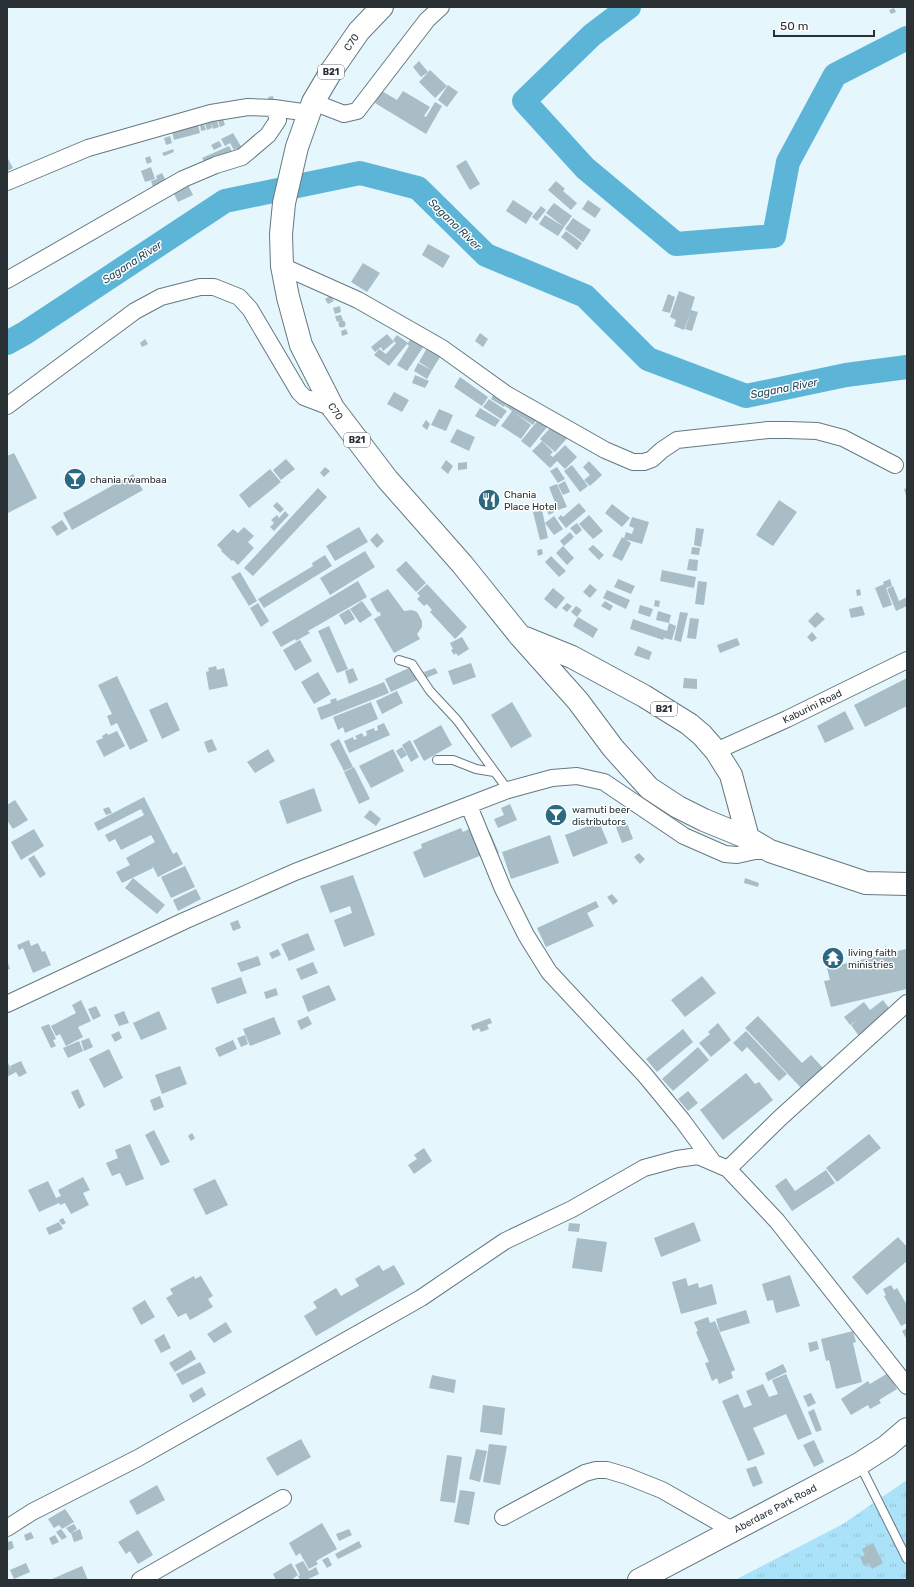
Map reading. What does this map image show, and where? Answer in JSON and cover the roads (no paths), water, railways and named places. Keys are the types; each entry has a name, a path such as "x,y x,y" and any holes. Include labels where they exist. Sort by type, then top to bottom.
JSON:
{"main road":[{"name":"C70","path":"382,7 359,31 332,70 311,107 297,147 284,203 281,234 282,266 288,297 301,345 333,408 387,479 462,564 520,636"},
{"name":"B21","path":"520,636 572,657 644,696 689,724 702,735 716,750 730,775 748,838"},
{"name":"B21","path":"520,636 578,701 614,748 649,788 678,807 704,820 748,838 770,851 866,883 907,884"},
{"name":"Aberdare Park Road","path":"639,1580 860,1464 887,1446 907,1429"}],"street":[{"path":"7,182 88,148 211,113 248,107 311,107 344,114 357,111 427,20 441,7"},
{"path":"7,280 183,179 242,157 268,135 278,120 274,108"},
{"path":"282,266 358,300 442,348 506,394 605,450 633,462 644,462 652,459 677,440 690,437 788,430 817,430 843,438 895,465"},
{"path":"7,406 135,311 161,297 200,287 214,287 239,297 250,309 299,392 304,397 333,408"},
{"name":"Kaburini Road","path":"716,750 787,719 907,660"},
{"path":"7,1004 184,921 295,872 508,790 552,778 577,776 604,782 674,830 706,846 731,855 746,854 755,851 770,851"},
{"path":"468,806 503,889 526,935 549,972 644,1074 682,1120 713,1162"},
{"path":"728,1170 780,1118 907,1003"},
{"path":"7,1528 32,1512 138,1458 421,1298 505,1241 572,1209 644,1168 677,1159 698,1156 728,1170 777,1221 907,1386"},
{"path":"503,1517 585,1473 596,1470 607,1470 662,1490 732,1530"},
{"path":"140,1580 283,1498"}],"lane":[{"path":"399,660 412,664 430,691 457,720 508,790"},
{"path":"437,760 453,760 476,769 494,772"},
{"path":"860,1464 907,1559"}],"waterway":[{"name":"Sagana River","path":"629,7 592,35 524,101 585,168 676,244 774,236 788,162 835,75 907,38"},
{"name":"Sagana River","path":"7,343 25,333 225,201 360,173 418,188 486,255 585,296 648,359 746,396 846,375 907,367"}],"place":[{"name":"chania rwambaa","path":"75,479"},
{"name":"Chania Place Hotel","path":"489,500"},
{"name":"wamuti beer distributors","path":"556,815"},
{"name":"living faith ministries","path":"833,958"}]}
